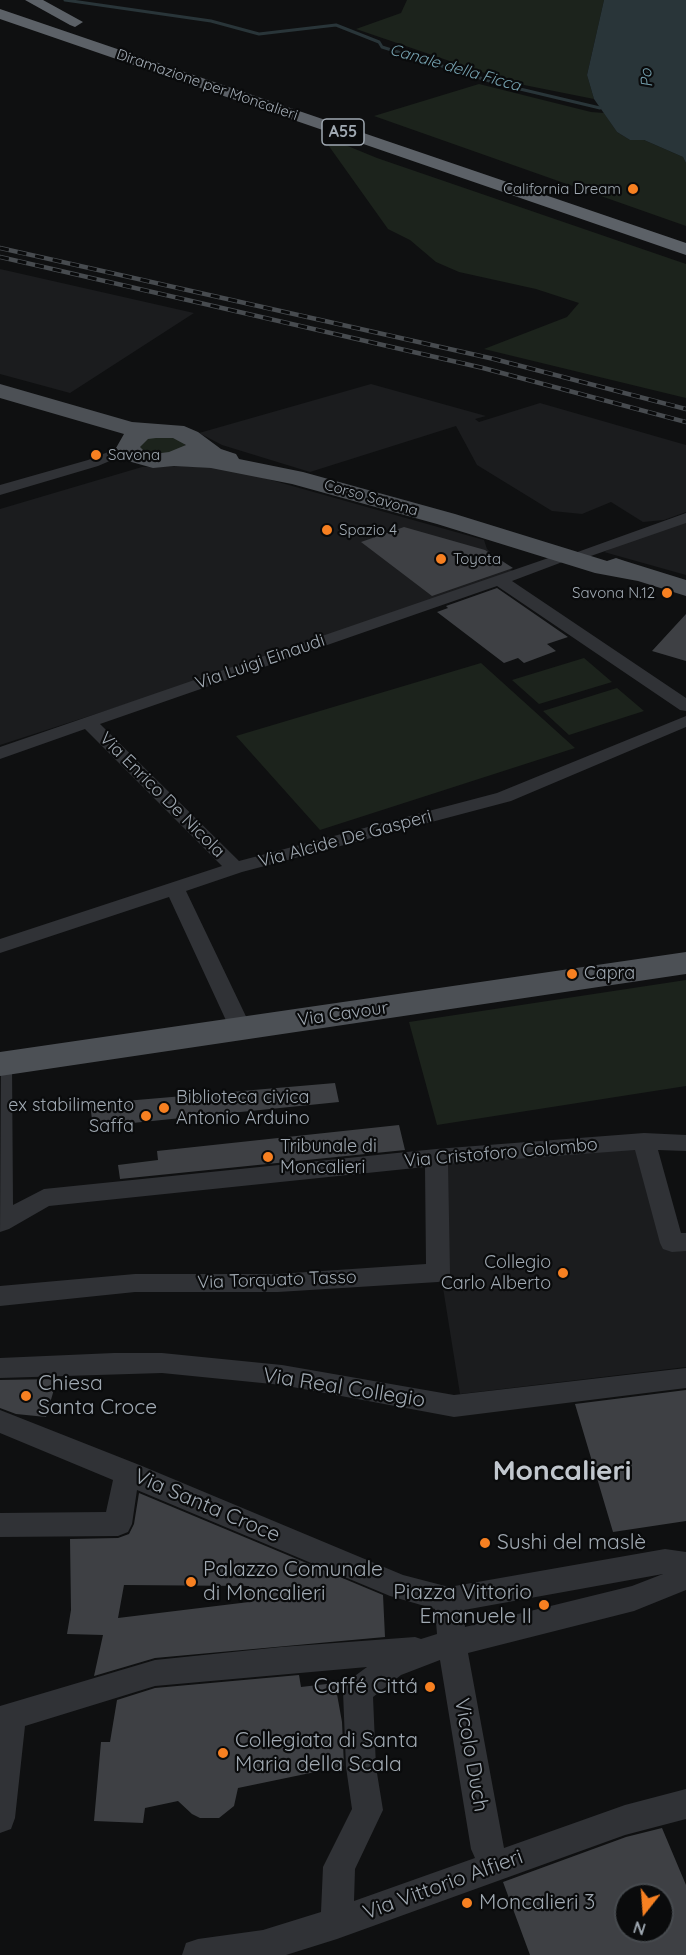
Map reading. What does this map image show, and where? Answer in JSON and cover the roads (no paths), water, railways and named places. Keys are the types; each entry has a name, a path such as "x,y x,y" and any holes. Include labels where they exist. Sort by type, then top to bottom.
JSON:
{"highway":[{"path":"32,0 81,25 160,59"},
{"name":"Diramazione per Moncalieri","path":"0,3 686,236"},
{"name":"Diramazione per Moncalieri","path":"0,14 686,249"},
{"path":"0,21 86,44"}],"main road":[{"path":"0,391 130,429 156,430"},
{"path":"0,399 97,428 133,450 135,437 156,430"},
{"name":"Corso Savona","path":"156,430 176,431 190,437 213,454 259,469 482,530 572,556 604,568 637,574 686,588"},
{"path":"174,459 192,452 194,441"},
{"name":"Corso Savona","path":"133,450 174,459 211,461 259,469"},
{"name":"Corso Savona","path":"482,530 517,543 572,556"},
{"name":"Via Cavour","path":"1,1064 686,963"}],"street":[{"path":"0,490 133,450"},
{"name":"Via Luigi Einaudi","path":"0,753 499,580 686,518"},
{"path":"517,543 527,549 533,560 530,566 521,573"},
{"path":"499,580 686,706"},
{"name":"Via Alcide De Gasperi","path":"0,946 235,868 504,797 686,721"},
{"name":"Via Enrico De Nicola","path":"88,722 235,868"},
{"path":"174,887 236,1014 241,1029"},
{"path":"1,1064 1,1223"},
{"path":"644,1141 679,1242"},
{"name":"Via Cristoforo Colombo","path":"1,1223 44,1197 436,1157 644,1141 686,1143"},
{"name":"Via Torquato Tasso","path":"0,1296 135,1283 278,1283 438,1273 436,1157"},
{"name":"Via Real Collegio","path":"0,1368 114,1362 162,1363 282,1376 454,1406 686,1378"},
{"name":"Via Santa Croce","path":"0,1421 400,1587 449,1600"},
{"path":"0,1524 118,1524 125,1484 132,1474"},
{"path":"440,1646 449,1600 665,1561 686,1564"},
{"path":"337,1923 339,1867 368,1810 361,1767 358,1691 391,1665 440,1646 634,1598 686,1577"},
{"path":"0,1818 6,1718 154,1673 281,1659 440,1646"},
{"name":"Vicolo Duch","path":"440,1646 487,1849 496,1865"},
{"name":"Via Vittorio Alfieri","path":"198,1955 263,1946 337,1923 625,1820 686,1804"}],"water":[{"name":"Po","path":"604,0 686,0 686,163 683,157 644,140 630,140 617,132 594,99 587,75"}],"waterway":[{"name":"Canale della Ficca","path":"65,0 211,21 259,34 336,25 379,42 382,47 499,84 600,108"}],"railway":[{"path":"0,248 494,359 686,409"},
{"path":"0,257 483,368 686,422"}],"place":[{"name":"California Dream","path":"633,189"},
{"name":"Savona","path":"96,455"},
{"name":"Spazio 4","path":"327,530"},
{"name":"Toyota","path":"441,559"},
{"name":"Savona N.12","path":"667,593"},
{"name":"Capra","path":"572,974"},
{"name":"Biblioteca civica Antonio Arduino","path":"164,1108"},
{"name":"ex stabilimento Saffa","path":"146,1116"},
{"name":"Tribunale di Moncalieri","path":"268,1157"},
{"name":"Collegio Carlo Alberto","path":"563,1273"},
{"name":"Chiesa Santa Croce","path":"26,1396"},
{"name":"Sushi del maslè","path":"485,1543"},
{"name":"Palazzo Comunale di Moncalieri","path":"191,1582"},
{"name":"Piazza Vittorio Emanuele II","path":"544,1605"},
{"name":"Caffé Cittá","path":"430,1687"},
{"name":"Collegiata di Santa Maria della Scala","path":"223,1753"},
{"name":"Moncalieri 3","path":"467,1903"}],"district":[{"name":"Moncalieri","path":"562,1472"}]}
